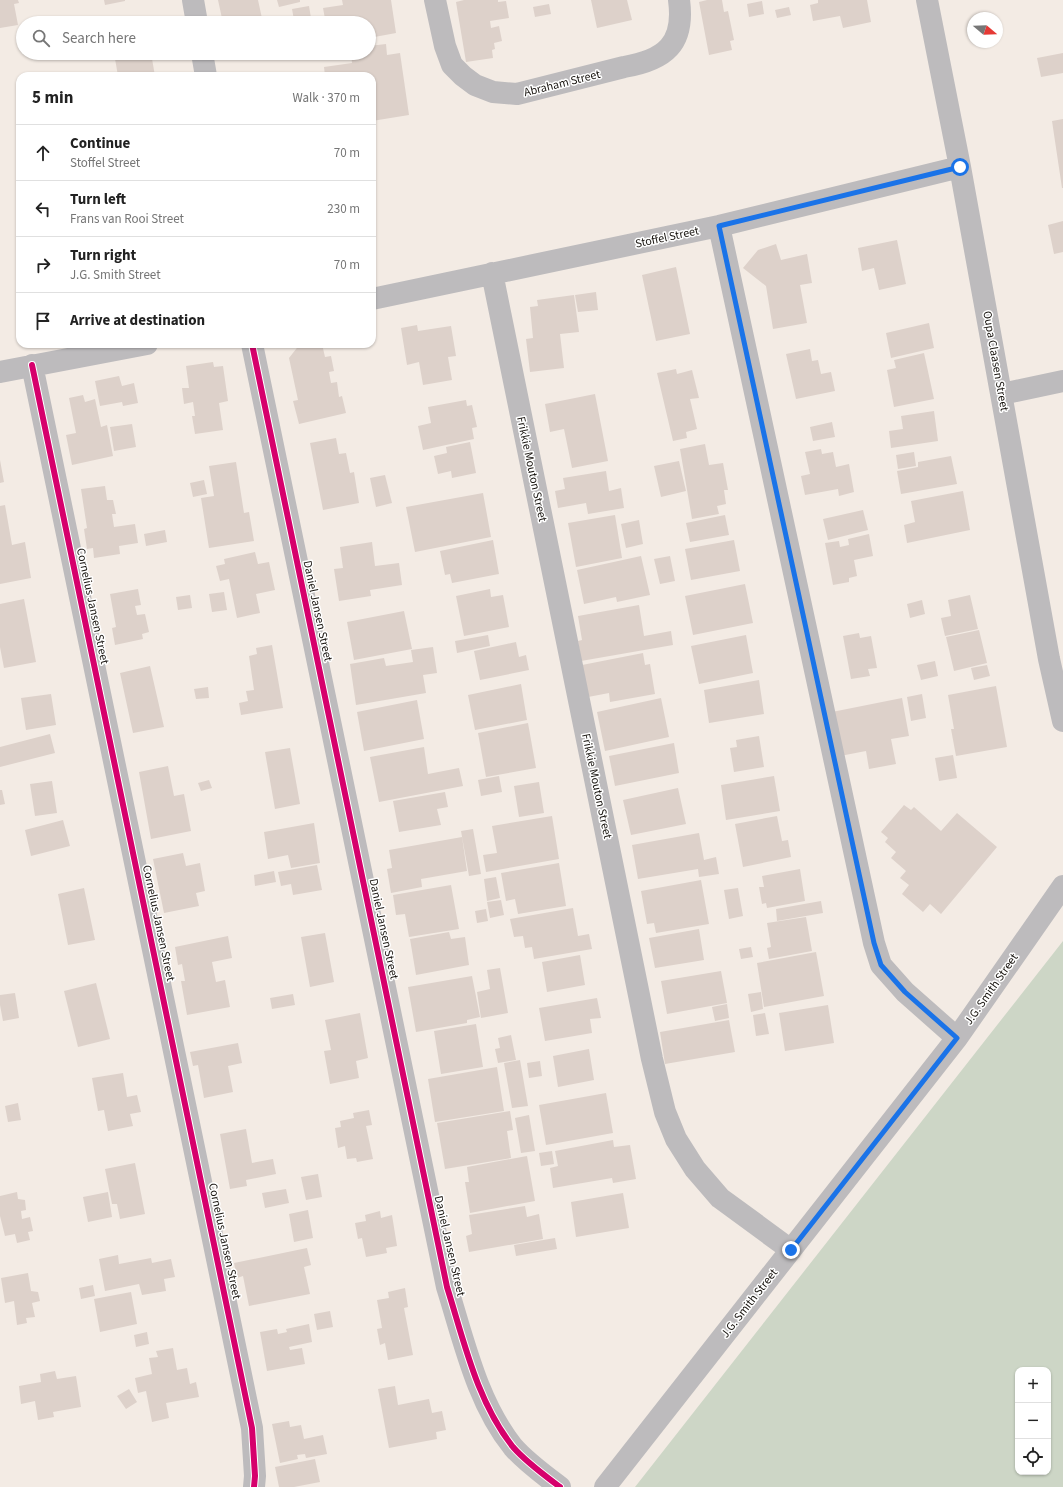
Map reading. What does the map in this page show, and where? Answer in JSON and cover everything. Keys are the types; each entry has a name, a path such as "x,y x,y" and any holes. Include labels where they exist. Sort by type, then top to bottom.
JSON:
{"street":[{"path":"193,0 196,16"},
{"name":"Abraham Street","path":"435,0 445,46 452,65 475,85 494,92 517,94 642,64 657,56 670,48 676,38 681,20 680,0"},
{"name":"Oupa Claasen Street","path":"927,0 960,167 1049,659 1063,721"},
{"path":"203,60 205,72"},
{"name":"Stoffel Street","path":"376,298 719,226 960,167"},
{"path":"719,226 874,943 881,965 905,992 957,1038"},
{"name":"Frikkie Mouton Street","path":"492,273 652,1060 665,1112 676,1139 695,1168 720,1198 791,1250"},
{"path":"0,372 126,348"},
{"name":"Daniel Jansen Street","path":"253,348 447,1287 480,1390 496,1422 514,1448 538,1471 560,1487"},
{"name":"Cornelius Jansen Street","path":"32,365 252,1428 255,1476 254,1487"},
{"path":"1002,394 1063,381"},
{"name":"J.G. Smith Street","path":"605,1487 957,1038 1063,886"}],"green space":[{"path":"1063,941 1063,1487 635,1487"}],"building":[{"path":"0,0 18,0 19,3 14,4 16,25 0,28"},
{"path":"104,0 125,0 125,1 105,5"},
{"path":"218,0 258,0 261,16 221,16"},
{"path":"277,0 300,0 300,2 279,7"},
{"path":"342,0 391,0 396,33 376,37 376,16 324,16 323,8 343,5"},
{"path":"464,0 506,1 509,18 490,21 491,28 499,26 502,41 494,43 495,49 492,50 493,58 466,62 456,2"},
{"path":"591,0 627,0 632,20 597,28"},
{"path":"707,0 722,0 724,12 728,11 734,40 730,41 732,50 709,55 699,2"},
{"path":"818,0 867,0 871,22 843,28 840,16 813,21 810,5 818,3"},
{"path":"762,1 764,14 749,17 747,4"},
{"path":"549,4 551,14 535,17 533,7"},
{"path":"309,6 311,16 293,16 292,9"},
{"path":"789,7 791,15 777,18 775,10"},
{"path":"386,44 387,55 400,53 409,115 376,120 376,72 325,72 324,67 352,63 352,60 376,60 376,45"},
{"path":"1063,53 1063,73 1041,77 1037,58"},
{"path":"115,60 152,60 154,72 117,72"},
{"path":"1063,119 1063,188 1062,188 1052,121"},
{"path":"1063,221 1063,252 1054,254 1048,225"},
{"path":"897,240 906,284 879,290 874,268 862,271 858,248"},
{"path":"776,244 781,260 807,254 812,283 800,285 807,323 773,329 766,286 743,268 758,250"},
{"path":"676,267 690,334 656,341 642,275"},
{"path":"596,292 598,310 578,312 575,295"},
{"path":"574,295 579,332 560,334 564,368 530,372 526,339 533,338 530,307 538,306 537,300"},
{"path":"929,323 934,348 891,358 886,333"},
{"path":"417,325 418,331 451,326 456,356 448,357 452,380 423,385 419,362 407,365 401,328"},
{"path":"297,348 323,348 325,357 331,356 334,371 329,372 331,383 337,382 339,397 342,396 346,413 299,424 293,401 298,400 289,358"},
{"path":"810,349 812,361 818,360 821,374 831,372 835,391 796,399 786,354"},
{"path":"924,353 934,399 894,407 887,370 896,368 894,360"},
{"path":"213,362 214,367 223,366 228,401 219,403 223,430 195,434 192,416 195,416 193,402 184,404 182,388 189,388 186,366"},
{"path":"676,369 677,374 692,370 699,398 690,399 697,429 686,432 687,438 673,441 657,373"},
{"path":"119,376 122,386 134,383 138,403 123,406 122,402 100,406 95,381"},
{"path":"595,394 608,461 572,468 564,429 550,432 545,404"},
{"path":"83,395 85,402 95,399 101,427 107,425 113,456 72,465 66,435 76,433 69,398"},
{"path":"466,400 467,406 472,405 477,427 472,428 474,439 423,450 418,426 431,423 428,407"},
{"path":"934,411 938,441 891,448 889,431 903,429 901,416"},
{"path":"832,422 835,437 813,441 810,427"},
{"path":"132,424 136,447 114,451 110,427"},
{"path":"336,438 339,454 346,453 350,473 354,472 359,503 323,510 310,443"},
{"path":"470,442 476,473 452,478 451,471 438,474 434,456 447,453 446,447"},
{"path":"705,444 709,465 723,463 728,490 724,490 726,504 717,506 719,514 692,519 680,449"},
{"path":"821,449 822,454 833,452 836,467 849,464 854,492 839,496 838,489 805,495 801,476 810,474 805,452"},
{"path":"914,452 916,466 898,469 896,455"},
{"path":"951,456 957,484 901,494 897,471 918,467 918,462"},
{"path":"0,460 4,482 0,483"},
{"path":"679,461 686,491 661,497 654,466"},
{"path":"236,462 244,513 249,512 254,541 209,548 201,498 214,496 209,466"},
{"path":"606,471 609,491 621,488 624,508 588,514 586,503 558,508 555,491 565,489 563,478"},
{"path":"385,475 392,503 376,507 370,478"},
{"path":"204,480 207,494 193,497 190,483"},
{"path":"105,486 107,500 113,500 116,514 112,514 114,527 135,524 138,543 119,546 120,554 94,558 93,548 87,549 84,529 87,528 81,489"},
{"path":"963,491 970,530 907,543 904,525 915,522 911,501"},
{"path":"483,493 491,537 415,552 406,507"},
{"path":"5,505 12,545 25,542 31,578 0,584 0,506"},
{"path":"863,510 868,530 828,540 823,519"},
{"path":"615,515 622,558 576,567 568,523"},
{"path":"725,515 729,535 690,542 686,523"},
{"path":"639,520 643,544 626,548 621,524"},
{"path":"165,530 167,542 146,546 144,534"},
{"path":"869,534 873,556 854,560 857,576 849,578 849,582 833,585 825,543 839,541 840,547 849,545 848,539"},
{"path":"493,540 499,574 452,583 450,574 445,575 440,551"},
{"path":"734,540 740,571 691,580 685,549"},
{"path":"372,542 375,566 399,563 402,585 370,590 371,596 339,601 334,569 343,568 340,547"},
{"path":"255,552 258,564 269,562 275,590 256,594 260,613 237,618 229,579 220,581 216,566 225,564 224,559"},
{"path":"641,556 650,595 617,602 616,597 584,604 577,570"},
{"path":"670,556 675,581 660,584 654,559"},
{"path":"745,584 753,623 693,635 685,596"},
{"path":"138,589 141,605 135,606 137,615 145,614 149,632 142,634 143,639 115,645 112,628 116,627 110,594"},
{"path":"490,589 491,597 503,595 509,627 464,636 456,596"},
{"path":"224,592 227,610 212,612 209,594"},
{"path":"190,595 192,608 178,610 176,597"},
{"path":"970,595 978,629 945,636 941,618 951,616 948,600"},
{"path":"24,599 36,662 4,668 0,647 0,604"},
{"path":"922,600 925,614 910,618 907,604"},
{"path":"639,605 644,636 671,631 673,645 581,661 578,641 582,640 578,616"},
{"path":"404,611 412,649 354,660 347,622"},
{"path":"979,630 987,663 954,671 946,637"},
{"path":"859,633 860,638 871,636 877,668 868,669 870,676 851,679 843,636"},
{"path":"488,635 490,646 457,653 455,641"},
{"path":"746,635 753,673 699,684 691,646"},
{"path":"516,642 519,657 526,655 529,670 480,680 474,651"},
{"path":"272,645 283,708 241,715 239,703 248,701 246,691 254,690 249,656 257,654 256,648"},
{"path":"433,647 437,673 423,675 426,693 356,705 350,664 384,658 386,666 413,662 411,650"},
{"path":"643,653 645,665 650,664 655,694 610,702 609,693 588,697 582,665"},
{"path":"935,661 938,676 921,680 917,665"},
{"path":"987,665 990,676 974,680 971,668"},
{"path":"150,666 164,727 133,733 120,673"},
{"path":"759,680 764,714 709,723 704,690"},
{"path":"521,684 527,720 475,730 468,695"},
{"path":"996,686 1007,747 956,756 951,729 954,729 948,695"},
{"path":"208,687 209,698 196,699 194,689"},
{"path":"51,694 56,725 26,730 21,698"},
{"path":"922,694 926,718 911,721 907,697"},
{"path":"661,698 669,737 605,751 597,712"},
{"path":"902,698 909,736 891,739 896,764 869,769 866,751 840,756 832,712"},
{"path":"417,700 424,739 364,751 357,712"},
{"path":"528,723 536,768 486,777 478,733"},
{"path":"50,734 55,753 0,767 0,747"},
{"path":"759,736 764,767 734,772 730,748 737,747 736,740"},
{"path":"674,743 679,773 615,786 609,756"},
{"path":"424,747 428,774 459,768 463,786 379,802 370,757"},
{"path":"290,748 300,804 275,809 265,752"},
{"path":"953,755 957,778 939,781 935,758"},
{"path":"168,766 174,796 184,794 191,831 151,839 139,772"},
{"path":"499,776 502,792 481,796 478,780"},
{"path":"774,776 780,811 726,820 721,785"},
{"path":"209,780 212,788 201,791 198,783"},
{"path":"52,781 57,813 35,816 30,784"},
{"path":"539,782 544,813 519,817 514,786"},
{"path":"678,788 686,824 631,835 623,800"},
{"path":"0,790 2,790 5,804 0,805"},
{"path":"445,792 448,807 437,809 441,825 399,832 393,801"},
{"path":"904,805 911,810 914,807 941,831 957,813 997,847 941,914 930,904 923,912 902,894 909,885 900,878 906,871 891,858 896,852 885,842 888,838 881,832"},
{"path":"552,816 559,859 486,872 483,855 497,853 492,826"},
{"path":"777,816 782,841 788,840 791,857 743,867 735,824"},
{"path":"63,820 70,846 31,856 25,830"},
{"path":"314,823 320,863 291,868 288,855 268,859 264,832"},
{"path":"473,829 481,874 469,876 461,831"},
{"path":"699,833 704,860 716,857 719,874 699,877 698,869 638,879 632,845"},
{"path":"462,837 467,871 421,879 422,887 391,893 387,869 392,868 389,850"},
{"path":"183,853 186,866 200,863 205,891 196,893 199,906 164,913 153,859"},
{"path":"559,863 566,906 518,914 515,899 506,901 501,873"},
{"path":"317,865 322,890 293,895 291,884 281,886 278,872"},
{"path":"800,869 805,901 767,908 766,903 762,904 759,887 764,887 762,876"},
{"path":"274,871 276,882 255,886 254,875"},
{"path":"496,877 500,898 487,901 484,879"},
{"path":"701,880 709,924 656,933 654,923 647,924 641,891"},
{"path":"451,885 459,929 409,937 405,914 396,915 393,895"},
{"path":"84,888 95,940 68,945 58,894"},
{"path":"738,888 743,916 729,919 724,890"},
{"path":"501,900 504,915 490,918 487,902"},
{"path":"821,901 823,913 777,921 776,909"},
{"path":"573,908 578,936 589,934 592,949 534,959 532,947 525,948 523,936 514,937 510,919"},
{"path":"486,909 488,921 477,923 475,911"},
{"path":"806,917 812,951 769,959 767,948 771,947 767,923"},
{"path":"699,929 704,960 655,968 649,938"},
{"path":"449,932 451,939 465,937 469,965 416,975 410,939"},
{"path":"325,933 334,982 310,987 301,937"},
{"path":"228,936 232,958 212,962 216,982 225,980 230,1007 187,1015 181,981 185,981 182,964 178,965 175,947"},
{"path":"751,947 753,957 741,959 739,949"},
{"path":"816,952 824,996 764,1007 757,963"},
{"path":"580,955 585,985 547,992 542,962"},
{"path":"500,968 508,1013 481,1018 477,992 490,989 487,970"},
{"path":"721,971 727,1003 667,1014 661,981"},
{"path":"472,976 480,1017 467,1020 467,1023 416,1032 408,987"},
{"path":"96,983 110,1039 78,1047 64,991"},
{"path":"761,992 763,1009 751,1012 748,994"},
{"path":"15,993 19,1018 3,1021 0,995"},
{"path":"293,994 295,1005 272,1009 270,998"},
{"path":"597,998 601,1018 590,1019 592,1033 545,1041 539,1008"},
{"path":"727,1004 729,1018 715,1021 712,1007"},
{"path":"828,1005 834,1043 785,1051 779,1013"},
{"path":"360,1013 368,1058 356,1061 359,1078 330,1084 324,1051 331,1050 325,1020"},
{"path":"765,1013 769,1034 756,1036 753,1015"},
{"path":"729,1020 735,1052 665,1064 660,1032"},
{"path":"476,1024 483,1067 441,1074 434,1031"},
{"path":"511,1035 516,1060 498,1063 495,1049 500,1048 498,1038"},
{"path":"238,1043 242,1063 228,1066 233,1092 204,1098 198,1065 193,1066 190,1052"},
{"path":"589,1049 594,1080 558,1087 553,1056"},
{"path":"520,1060 528,1106 512,1108 504,1063"},
{"path":"540,1061 542,1076 529,1078 527,1063"},
{"path":"497,1067 504,1111 435,1122 428,1079"},
{"path":"123,1073 127,1097 137,1095 141,1112 130,1114 133,1126 108,1131 104,1110 98,1111 92,1078"},
{"path":"606,1093 613,1133 546,1145 539,1105"},
{"path":"18,1103 21,1120 8,1122 5,1106"},
{"path":"369,1110 372,1125 366,1126 373,1159 357,1162 356,1158 347,1159 345,1146 338,1148 335,1128 341,1127 340,1121 354,1118 353,1113"},
{"path":"510,1111 513,1130 507,1131 511,1158 445,1169 437,1123"},
{"path":"529,1115 535,1151 521,1153 515,1118"},
{"path":"246,1129 252,1163 273,1159 276,1174 246,1180 247,1186 230,1189 220,1134"},
{"path":"613,1140 614,1147 630,1145 636,1179 613,1183 612,1178 553,1188 550,1168 558,1166 555,1151"},
{"path":"552,1151 554,1164 541,1166 539,1153"},
{"path":"527,1156 535,1201 470,1213 465,1182 469,1182 467,1167"},
{"path":"135,1163 145,1214 120,1219 117,1204 112,1204 105,1169"},
{"path":"318,1174 322,1197 306,1200 301,1177"},
{"path":"286,1189 289,1203 265,1208 262,1193"},
{"path":"17,1192 18,1199 25,1200 26,1210 21,1211 22,1219 30,1217 33,1231 28,1232 30,1240 17,1243 15,1234 5,1236 0,1216 0,1196"},
{"path":"108,1192 112,1217 88,1222 83,1197"},
{"path":"623,1193 629,1228 576,1237 571,1202"},
{"path":"525,1206 527,1217 539,1214 543,1239 469,1252 466,1236 472,1234 469,1215"},
{"path":"308,1210 313,1238 294,1242 289,1214"},
{"path":"380,1211 381,1218 392,1215 397,1246 386,1248 387,1253 366,1257 362,1238 358,1239 355,1223 366,1221 365,1215"},
{"path":"555,1238 557,1249 516,1256 514,1245"},
{"path":"307,1248 311,1265 304,1267 310,1294 249,1306 243,1276 237,1278 234,1263"},
{"path":"118,1255 119,1264 151,1258 152,1263 171,1259 175,1277 164,1279 166,1291 142,1295 139,1284 105,1291 99,1259"},
{"path":"28,1273 31,1291 38,1292 40,1301 32,1303 35,1317 26,1318 27,1323 17,1325 14,1301 5,1303 1,1278"},
{"path":"93,1285 95,1296 81,1299 79,1288"},
{"path":"405,1288 408,1307 404,1308 413,1355 388,1360 385,1343 380,1345 377,1329 382,1328 377,1300 389,1298 388,1292"},
{"path":"131,1292 137,1324 100,1332 94,1299"},
{"path":"330,1311 333,1327 317,1330 314,1314"},
{"path":"309,1324 312,1342 289,1347 290,1350 302,1348 305,1364 267,1371 260,1332 277,1329 278,1334 287,1332 286,1329"},
{"path":"147,1332 149,1344 136,1347 134,1335"},
{"path":"173,1348 177,1370 187,1368 190,1384 196,1382 199,1397 166,1403 169,1418 152,1422 146,1391 138,1393 135,1378 152,1374 149,1358 158,1357 156,1351"},
{"path":"55,1371 57,1379 76,1376 81,1407 53,1412 54,1417 38,1420 35,1401 21,1404 19,1386 41,1382 40,1374"},
{"path":"395,1386 398,1405 429,1399 432,1413 442,1411 446,1430 436,1432 437,1439 389,1448 378,1389"},
{"path":"129,1389 137,1402 126,1409 117,1396"},
{"path":"289,1421 290,1427 301,1425 304,1439 323,1435 327,1454 306,1458 305,1454 297,1455 298,1459 280,1463 272,1424"},
{"path":"315,1459 320,1482 294,1487 279,1487 275,1467"}],"cycle path":[{"path":"253,348 447,1287 473,1370 490,1411 518,1453 560,1487"},
{"path":"32,365 252,1428 255,1476 254,1487"}],"route":[{"path":"791,1250 957,1038 905,992 881,965 874,943 719,226 960,167"}]}
